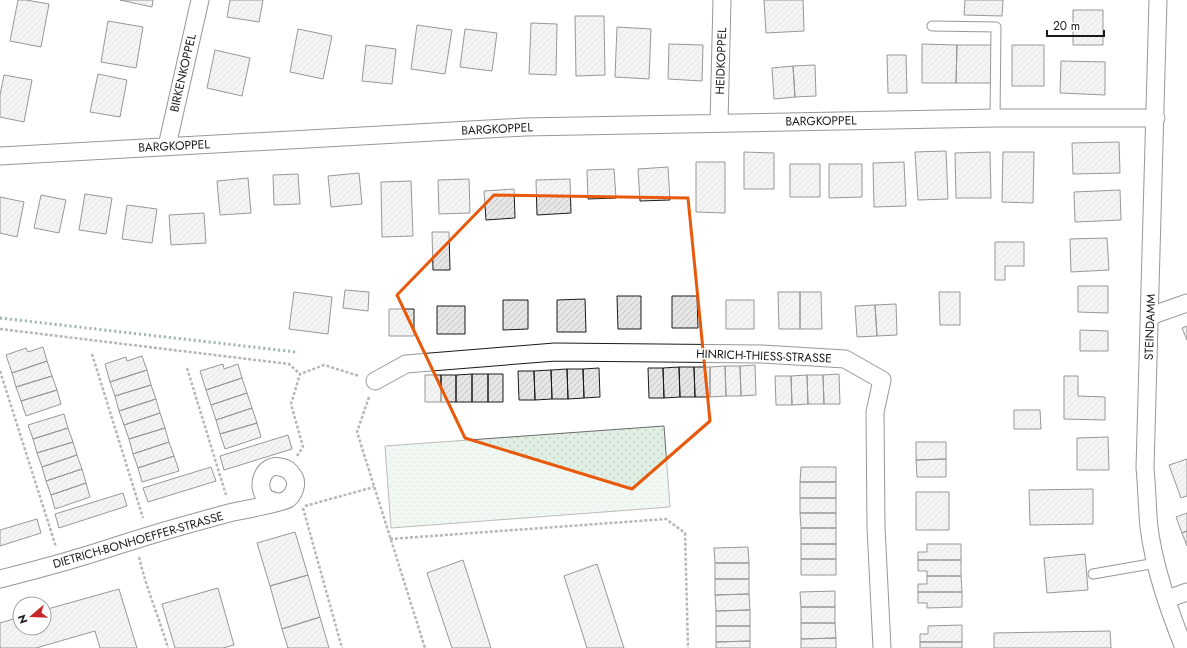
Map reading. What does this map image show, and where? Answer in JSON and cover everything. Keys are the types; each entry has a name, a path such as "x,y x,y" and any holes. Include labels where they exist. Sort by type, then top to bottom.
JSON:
{"street":[{"name":"BIRKENKOPPEL","path":"167,146 200,0"},
{"name":"HEIDKOPPEL","path":"719,123 722,0"},
{"name":"STEINDAMM","path":"1158,0 1156,118 1145,468 1149,528 1156,563 1184,648"},
{"name":"BARGKOPPEL","path":"0,156 525,127 995,118 1156,118"},
{"path":"1150,316 1187,302"},
{"name":"HINRICH-THIESS-STRASSE","path":"375,381 406,364 555,352 762,354 845,359 882,380 875,412 876,527 882,648"},
{"path":"278,466 289,470 295,479 295,490 283,501 267,498 260,489 261,478 268,469 278,466"},
{"name":"DIETRICH-BONHOEFFER-STRASSE","path":"0,579 61,563 142,538 232,513 283,501"},
{"path":"1167,599 1187,592"}],"lane":[{"path":"932,26 996,27 995,118"},
{"path":"1093,574 1156,563"}],"path":[{"path":"0,329 289,364 300,374"},
{"path":"92,354 142,538 144,578 168,648"},
{"path":"300,374 324,365 375,381 357,432 425,648"},
{"path":"187,368 232,513"},
{"path":"0,371 61,563"},
{"path":"289,470 303,447 291,404 300,374"},
{"path":"283,501 303,507 374,487"},
{"path":"303,507 342,648"},
{"path":"390,539 666,519 685,533 688,648"}],"highlighted area":[{"path":"494,195 688,198 710,421 632,489 465,438 397,295"}],"green space":[{"path":"664,426 670,507 391,528 385,446"}],"building":[{"path":"18,0 49,4 41,47 10,41"},
{"path":"120,0 153,0 152,7"},
{"path":"230,0 263,0 259,22 227,17"},
{"path":"764,0 803,0 804,31 766,33"},
{"path":"965,0 1003,0 1002,16 964,15"},
{"path":"1073,10 1103,10 1103,45 1073,45"},
{"path":"575,16 604,16 605,75 576,76"},
{"path":"108,21 143,27 136,68 101,62"},
{"path":"531,23 557,24 556,75 529,74"},
{"path":"417,25 452,30 445,74 411,69"},
{"path":"617,27 651,29 649,79 615,77"},
{"path":"298,29 332,36 323,79 290,72"},
{"path":"465,29 497,33 492,71 460,67"},
{"path":"669,44 703,45 702,81 668,79"},
{"path":"922,44 957,45 956,83 922,83"},
{"path":"366,45 396,49 392,84 362,81"},
{"path":"957,45 993,45 992,83 956,83"},
{"path":"1012,45 1044,45 1044,86 1012,86"},
{"path":"215,50 250,58 242,96 207,88"},
{"path":"887,55 906,55 907,93 888,93"},
{"path":"1061,61 1105,62 1105,95 1060,93"},
{"path":"815,65 816,96 795,97 793,66"},
{"path":"793,66 795,97 774,99 772,68"},
{"path":"98,74 127,80 120,117 90,112"},
{"path":"4,75 32,80 24,122 0,117 0,95"},
{"path":"1119,142 1120,173 1073,174 1072,143"},
{"path":"946,151 948,199 918,200 915,152"},
{"path":"744,152 774,153 774,189 744,189"},
{"path":"990,152 991,198 956,198 955,153"},
{"path":"1003,152 1034,152 1033,203 1002,202"},
{"path":"696,162 725,162 725,213 696,212"},
{"path":"904,162 906,206 874,207 873,163"},
{"path":"790,164 820,164 820,197 790,197"},
{"path":"829,164 862,164 862,197 829,198"},
{"path":"668,167 670,200 640,201 638,169"},
{"path":"614,169 616,198 588,199 587,170"},
{"path":"359,173 362,204 331,207 328,176"},
{"path":"298,174 300,204 274,205 273,175"},
{"path":"248,178 251,213 220,215 217,181"},
{"path":"469,179 470,213 439,214 438,180"},
{"path":"570,179 571,213 537,215 536,180"},
{"path":"411,181 413,236 382,237 381,182"},
{"path":"514,189 515,218 486,220 484,191"},
{"path":"1120,190 1121,220 1075,222 1074,192"},
{"path":"85,194 112,198 106,234 79,230"},
{"path":"41,195 66,200 59,233 34,228"},
{"path":"0,197 24,202 17,237 0,233"},
{"path":"127,205 157,209 152,243 122,239"},
{"path":"204,213 206,243 171,245 169,215"},
{"path":"432,232 449,232 450,270 433,270"},
{"path":"1107,238 1109,270 1071,272 1070,239"},
{"path":"995,242 1024,242 1024,266 1005,266 1005,280 995,280"},
{"path":"1078,286 1108,286 1108,313 1078,312"},
{"path":"345,290 369,292 368,311 343,308"},
{"path":"294,292 332,297 328,334 289,329"},
{"path":"778,292 800,292 800,329 779,329"},
{"path":"800,292 821,292 822,329 800,329"},
{"path":"939,292 960,292 960,325 940,325"},
{"path":"617,296 641,296 641,329 618,329"},
{"path":"672,296 697,296 698,328 672,328"},
{"path":"585,299 586,332 557,332 557,300"},
{"path":"503,300 528,300 528,329 503,330"},
{"path":"726,300 754,300 754,329 726,329"},
{"path":"896,304 897,335 877,336 875,305"},
{"path":"875,305 877,336 857,337 855,306"},
{"path":"437,306 465,306 465,334 437,334"},
{"path":"389,309 414,309 414,336 389,336"},
{"path":"1187,326 1187,340 1182,328"},
{"path":"1080,330 1108,331 1108,351 1080,351"},
{"path":"43,347 47,361 12,373 6,355 26,348 28,352"},
{"path":"142,356 147,370 110,382 105,364 126,357 127,361"},
{"path":"47,361 52,376 16,387 12,373"},
{"path":"223,364 224,369 238,364 242,378 206,390 200,371"},
{"path":"755,365 756,395 741,396 740,366"},
{"path":"725,366 726,396 710,397 710,367"},
{"path":"725,366 740,366 741,396 726,396"},
{"path":"679,367 680,397 664,398 663,368"},
{"path":"679,367 694,367 695,397 680,397"},
{"path":"694,367 710,367 710,397 695,397"},
{"path":"599,368 600,397 584,398 583,369"},
{"path":"648,368 663,368 664,398 649,398"},
{"path":"567,369 568,399 552,399 551,370"},
{"path":"567,369 583,369 584,398 568,399"},
{"path":"147,370 151,385 115,396 110,382"},
{"path":"551,370 552,399 535,400 534,371"},
{"path":"518,371 534,371 535,400 519,400"},
{"path":"472,374 472,402 456,402 456,375"},
{"path":"472,374 488,374 488,402 472,402"},
{"path":"488,374 503,374 503,402 488,402"},
{"path":"839,374 840,404 824,404 823,375"},
{"path":"425,375 441,375 441,402 425,402"},
{"path":"441,375 456,375 456,402 441,402"},
{"path":"807,375 808,404 792,405 791,376"},
{"path":"807,375 823,375 824,404 808,404"},
{"path":"52,376 57,390 21,401 16,387"},
{"path":"775,376 791,376 792,405 776,405"},
{"path":"1064,376 1078,376 1078,396 1105,397 1105,420 1064,419"},
{"path":"242,378 247,393 211,405 206,390"},
{"path":"151,385 156,399 119,411 115,396"},
{"path":"57,390 61,404 26,416 21,401"},
{"path":"247,393 252,408 216,420 211,405"},
{"path":"156,399 160,413 124,425 119,411"},
{"path":"252,408 257,423 220,434 216,420"},
{"path":"1014,410 1040,410 1041,429 1014,429"},
{"path":"160,413 165,428 129,439 124,425"},
{"path":"64,414 68,428 33,439 28,425"},
{"path":"257,423 261,437 225,449 220,434"},
{"path":"68,428 73,442 37,453 33,439"},
{"path":"165,428 169,442 133,454 129,439"},
{"path":"288,435 292,449 224,470 220,456"},
{"path":"1108,437 1109,470 1077,470 1077,438"},
{"path":"73,442 77,455 42,467 37,453"},
{"path":"169,442 174,456 138,468 133,454"},
{"path":"916,442 946,442 946,459 916,460"},
{"path":"77,455 82,469 46,481 42,467"},
{"path":"174,456 179,471 142,482 138,468"},
{"path":"946,459 946,477 917,477 916,460"},
{"path":"1187,459 1187,496 1181,498 1169,465"},
{"path":"211,467 216,481 148,502 143,488"},
{"path":"801,467 836,467 836,482 800,482"},
{"path":"82,469 86,483 51,495 46,481"},
{"path":"800,482 836,482 836,498 800,498"},
{"path":"86,483 90,497 55,509 51,495"},
{"path":"1093,489 1093,524 1030,525 1029,490"},
{"path":"916,492 949,492 949,530 916,530"},
{"path":"123,493 127,506 59,528 55,514"},
{"path":"800,498 836,498 836,513 800,513"},
{"path":"800,513 836,513 836,528 801,528"},
{"path":"1187,513 1187,531 1182,533 1176,517"},
{"path":"37,519 41,533 0,546 0,530"},
{"path":"801,528 836,528 836,544 801,544"},
{"path":"1187,531 1187,546 1182,533"},
{"path":"295,532 308,575 270,586 257,543"},
{"path":"801,544 836,544 836,559 801,559"},
{"path":"927,544 961,544 961,560 918,560 918,552 927,552"},
{"path":"748,547 749,563 715,563 714,548"},
{"path":"1085,554 1088,590 1047,593 1044,558"},
{"path":"801,559 836,559 836,575 801,575"},
{"path":"463,560 491,648 452,648 427,573"},
{"path":"918,560 961,560 961,576 927,576 927,571 918,571"},
{"path":"715,563 749,563 749,579 715,579"},
{"path":"597,564 624,648 587,648 564,576"},
{"path":"308,575 320,617 282,629 270,586"},
{"path":"927,576 961,576 962,592 918,592 918,584 927,584"},
{"path":"715,579 749,579 749,594 715,595"},
{"path":"218,588 234,645 223,648 175,648 162,604"},
{"path":"119,589 137,648 100,648 95,631 36,648 0,648 0,623 12,619 12,636 52,636 52,608"},
{"path":"835,591 835,607 801,607 800,592"},
{"path":"918,592 962,592 962,607 927,608 927,603 918,603"},
{"path":"749,594 750,610 716,611 715,595"},
{"path":"801,607 835,607 835,623 801,623"},
{"path":"750,610 750,626 716,626 716,611"},
{"path":"320,617 329,648 288,648 282,629"},
{"path":"801,623 835,623 836,638 801,639"},
{"path":"962,625 962,642 920,642 920,634 928,634 928,626"},
{"path":"716,626 750,626 750,641 716,642"},
{"path":"1110,631 1111,648 994,648 994,633"},
{"path":"836,638 836,648 801,648 801,639"},
{"path":"750,641 750,648 716,648 716,642"},
{"path":"920,642 962,642 962,648 920,648"}],"hedge":[{"path":"0,318 296,352"}]}
